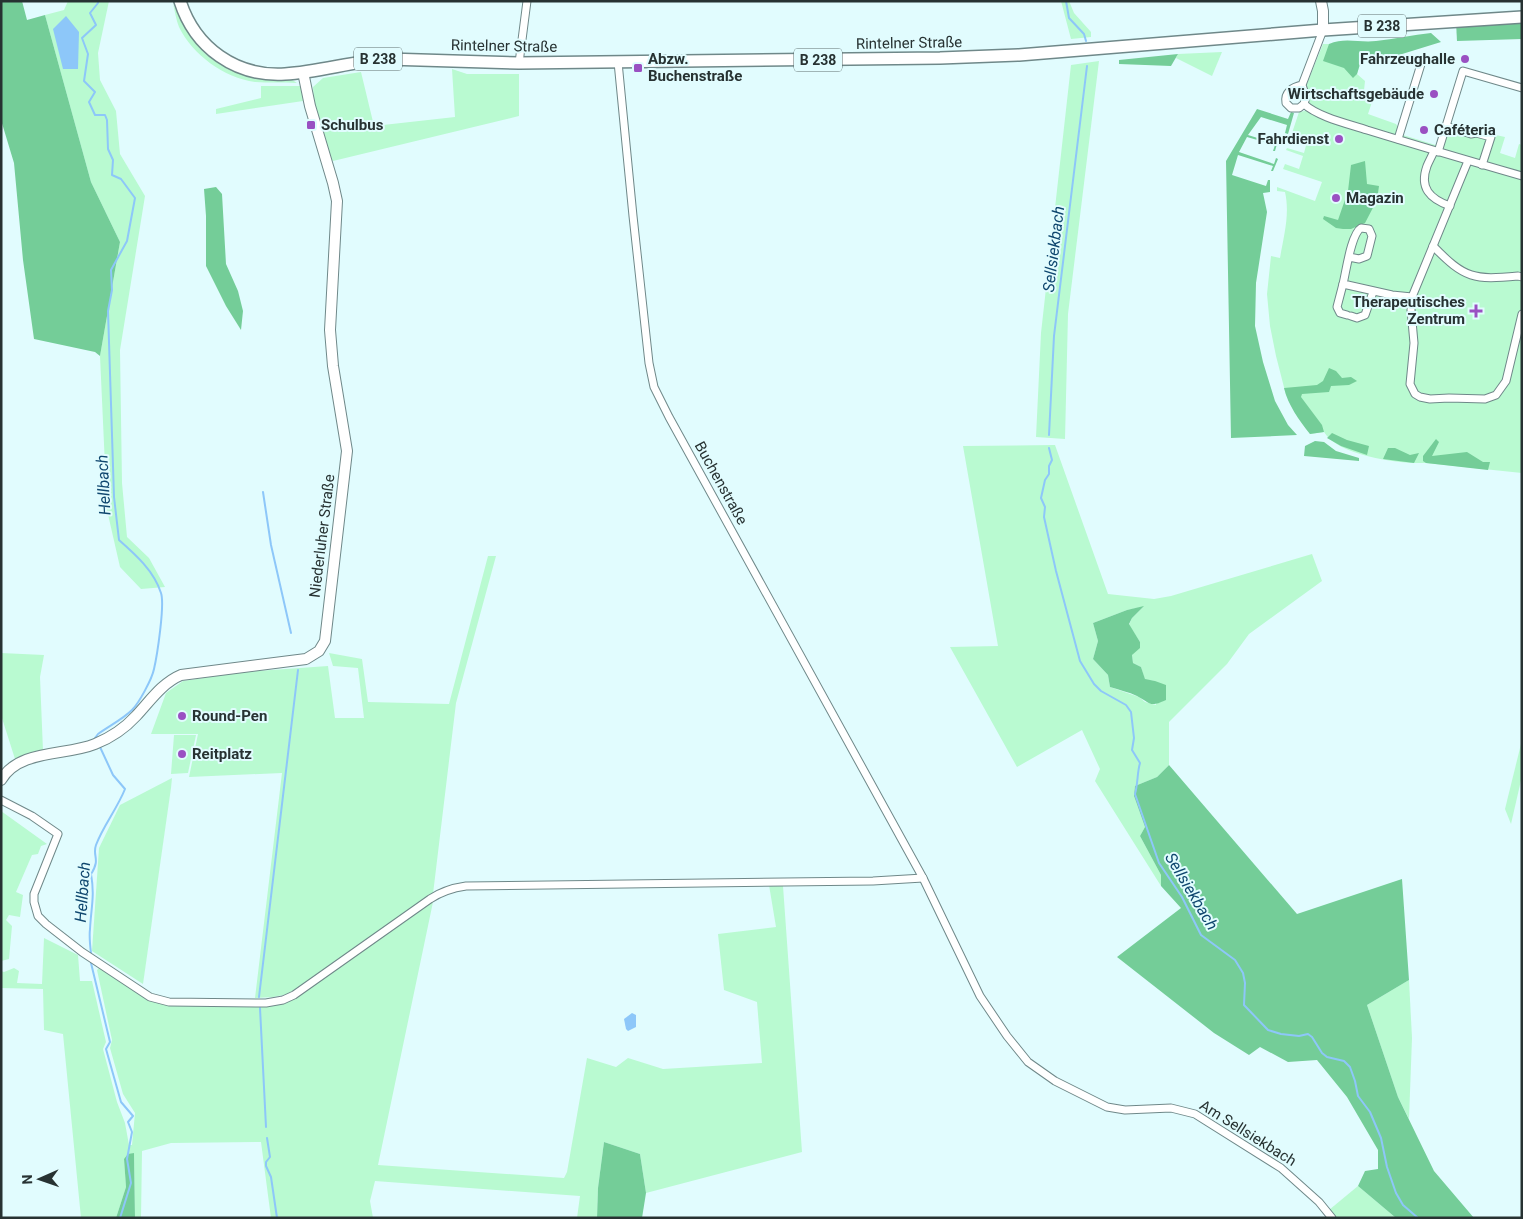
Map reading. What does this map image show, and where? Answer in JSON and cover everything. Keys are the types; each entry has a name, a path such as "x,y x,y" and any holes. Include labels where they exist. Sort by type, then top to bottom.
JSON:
{"main road":[{"name":"Rintelner Straße","path":"180,1 185,14 201,41 216,56 244,69 273,74 304,72 364,61 388,59 520,63 844,60 992,56 1323,30 1522,17"}],"street":[{"path":"520,63 527,1"},
{"path":"1302,85 1290,90 1286,95 1286,103 1291,108 1299,108 1304,104 1306,97 1302,85 1323,30 1321,1"},
{"path":"1398,140 1422,61"},
{"name":"Buchenstraße","path":"618,62 649,363 654,387 923,878"},
{"path":"1450,206 1434,199 1426,189 1424,180 1425,172 1436,152 1446,126 1463,71 1522,88"},
{"name":"Niederluher Straße","path":"1,780 9,770 26,759 93,745 105,739 135,717 156,693 174,678 192,673 306,659 320,651 325,641 347,451 333,366 330,330 338,216 337,201 334,183 310,106 304,72"},
{"path":"1304,104 1310,110 1398,140 1522,176"},
{"path":"1446,126 1470,134 1476,133 1492,137 1482,165"},
{"path":"1468,161 1421,271 1412,297 1411,310 1414,343 1410,384 1412,390 1420,397 1430,399 1474,400 1496,395 1502,389 1508,373 1522,314"},
{"path":"1349,257 1359,259 1367,256 1372,236 1368,229 1364,227 1357,231 1349,257 1336,307 1340,313 1357,318 1365,315 1373,292"},
{"path":"1433,246 1453,266 1466,273 1484,278 1522,277"},
{"path":"1342,284 1373,292 1412,297"},
{"path":"1,800 32,816 58,834 34,894 38,916 82,952 150,997 169,1002 266,1003 283,1000 294,995 442,891 453,888 466,886 873,881 923,878"},
{"name":"Am Sellsiekbach","path":"923,878 980,996 1007,1036 1028,1062 1055,1081 1107,1107 1124,1110 1171,1108 1196,1114 1282,1168 1319,1202 1332,1218"}],"green space":[{"path":"1,1 22,1 27,20 45,15 91,182 120,242 100,356 95,352 34,339 23,260 14,163 1,120"},
{"path":"68,1 109,1 98,53 100,80 116,111 120,154 145,196 120,350 122,483 127,537 149,558 165,587 141,589 120,567 107,510 100,356 120,242 91,182 45,15 64,10"},
{"path":"1061,1 1069,1 1074,13 1091,32 1091,37 1071,39"},
{"path":"173,4 181,21 199,47 220,64 249,75 287,79 297,83 243,80 210,63 185,37 178,24"},
{"path":"1522,20 1522,39 1457,41 1456,22"},
{"path":"1431,33 1441,42 1386,59 1363,54 1357,74 1353,78 1344,68 1323,61 1329,44 1335,42 1376,41"},
{"path":"1323,44 1363,54 1357,74 1365,81 1363,100 1372,102 1368,114 1396,124 1403,135 1442,147 1450,125 1505,137 1500,153 1515,158 1519,144 1522,145 1522,473 1401,462 1356,453 1331,440 1324,432 1310,434 1298,418 1286,395 1270,326 1267,294 1271,256 1280,258 1287,216 1285,192 1277,191 1277,187 1315,201 1322,182 1283,169 1285,164 1299,169 1303,156 1286,150 1287,148 1304,153 1308,138 1292,133 1299,112 1305,111 1307,99 1306,86"},
{"path":"1222,52 1212,76 1176,58 1178,54"},
{"path":"1178,54 1171,66 1119,64 1119,60"},
{"path":"1099,61 1068,314 1065,439 1036,437 1041,333 1071,65"},
{"path":"452,69 467,74 519,74 519,116 333,161 329,158 315,117 313,87 323,78 361,72 374,126 455,117"},
{"path":"261,86 301,86 303,101 216,114 216,109 261,98"},
{"path":"1257,109 1288,119 1291,112 1294,113 1288,134 1285,133 1287,125 1261,117 1248,135 1277,144 1275,151 1273,151 1275,145 1247,137 1239,152 1274,164 1276,158 1278,159 1273,171 1271,171 1273,166 1238,155 1232,175 1266,186 1268,180 1270,180 1270,192 1263,193 1267,212 1256,283 1255,326 1263,362 1275,401 1288,425 1297,435 1231,438 1226,161"},
{"path":"1365,161 1367,184 1379,186 1377,200 1365,223 1351,229 1336,228 1323,219 1324,216 1338,220 1348,191 1351,165"},
{"path":"216,187 222,194 226,264 238,291 243,311 241,330 226,306 206,266 204,189"},
{"path":"1329,368 1336,371 1342,378 1351,377 1357,381 1349,385 1331,386 1329,392 1302,394 1301,397 1322,425 1324,432 1310,434 1291,406 1284,388 1317,385 1323,381"},
{"path":"1332,433 1347,440 1369,446 1367,455 1341,446 1327,438"},
{"path":"1436,439 1439,442 1432,456 1467,452 1483,462 1490,462 1488,470 1426,463 1423,461 1423,456"},
{"path":"1315,441 1324,442 1336,451 1359,458 1359,461 1304,456 1305,446"},
{"path":"1055,445 1108,594 1154,599 1171,596 1312,554 1322,581 1249,634 1227,664 1169,722 1169,765 1157,777 1135,786 1134,796 1145,827 1140,836 1161,875 1161,886 1095,781 1100,769 1082,730 1017,767 950,647 998,646 963,446","holes":["1143,607 1132,618 1129,625 1140,642 1132,655 1133,663 1141,667 1145,680 1155,681 1156,705 1110,687 1108,675 1093,659 1098,641 1093,623 1127,610"]},
{"path":"1388,448 1395,448 1410,455 1419,453 1414,463 1383,459"},
{"path":"488,556 496,556 456,703 433,894 288,994 255,998 282,773 189,777 198,734 151,734 166,693 183,681 244,672 328,666 335,718 364,718 358,668 333,666 329,653 362,659 368,702 449,704"},
{"path":"1144,606 1132,618 1129,624 1140,642 1140,648 1132,655 1133,663 1141,667 1145,679 1166,685 1166,700 1156,704 1110,687 1108,675 1093,659 1098,641 1093,623 1127,610"},
{"path":"1,653 44,655 40,677 43,751 15,759 1,715"},
{"name":"Reitplatz","path":"174,735 196,735 188,773 171,774"},
{"path":"1522,740 1522,776 1511,824 1505,809"},
{"path":"1169,765 1297,914 1402,879 1409,980 1367,1005 1398,1097 1434,1171 1474,1218 1396,1218 1358,1186 1365,1171 1378,1169 1378,1150 1347,1097 1317,1060 1288,1062 1260,1047 1249,1055 1214,1033 1117,957 1181,908 1161,886 1161,875 1140,836 1145,827 1134,796 1135,786 1157,777"},
{"path":"172,778 143,984 92,951 99,848 120,805"},
{"path":"1,811 47,844 41,846 38,854 32,855 16,892 23,895 20,917 9,915 6,920 12,926 9,959 1,961"},
{"path":"769,885 783,886 802,1152 646,1193 640,1154 604,1142 598,1188 597,1218 577,1218 580,1196 375,1181 370,1201 373,1218 271,1218 261,1142 171,1143 142,1151 141,1218 135,1218 134,1153 124,1159 126,1187 116,1218 81,1218 63,1034 44,1030 43,989 1,988 1,971 4,972 14,968 19,971 17,983 42,984 44,938 78,955 80,981 92,981 106,1042 103,1049 117,1102 125,1123 129,1145 132,1145 135,1113 123,1094 110,1048 112,1040 97,970 100,967 151,1001 163,1004 247,1006 280,1003 294,999 433,902 378,1165 564,1178 567,1172 587,1058 616,1067 628,1058 663,1069 762,1063 757,1002 724,990 718,934 776,927"},
{"path":"1409,980 1412,1038 1409,1119 1398,1097 1367,1005"},
{"path":"604,1142 640,1154 646,1193 642,1218 597,1218 598,1188"},
{"path":"134,1153 135,1218 116,1218 126,1187 124,1159 128,1154"},
{"path":"1358,1186 1396,1218 1337,1218 1329,1210"}],"water":[{"path":"66,16 79,32 78,69 63,69 53,29"},
{"path":"632,1013 636,1015 636,1027 628,1031 624,1019"}],"waterway":[{"name":"Hellbach","path":"96,741 95,738 98,734 132,710 148,685 153,673 162,608 161,593 154,578 138,558 119,540 114,497 108,311 112,290 111,270 127,241 135,198 121,179 112,175 113,160 108,149 107,120 105,115 95,115 89,102 95,92 84,81 88,54 82,38 96,25 90,13 98,1"},
{"name":"Sellsiekbach","path":"1066,1 1069,18 1084,34 1086,41"},
{"name":"Sellsiekbach","path":"1049,435 1054,336 1087,66"},
{"name":"Sellsiekbach","path":"1049,448 1052,460 1041,498 1045,507 1044,517 1056,571 1080,661 1094,684 1101,691 1126,705 1131,712 1134,738 1132,750 1140,763 1135,794 1159,863 1182,897 1201,935 1235,960 1243,973 1245,983 1244,1005 1268,1030 1299,1036 1308,1034 1327,1057 1344,1061 1350,1067 1358,1096 1370,1112 1381,1138 1387,1167 1396,1193 1403,1205 1418,1218"},
{"path":"263,492 271,545 291,633"},
{"path":"259,997 298,670"},
{"name":"Hellbach","path":"91,953 90,935 93,896 91,874 96,861 95,849 102,831 125,789 113,775 100,747"},
{"name":"Hellbach","path":"91,963 110,1042 106,1049 121,1102 133,1116 128,1122 132,1132 127,1159 131,1183 120,1218"},
{"path":"260,1008 266,1127"},
{"path":"267,1138 270,1157 266,1162 266,1166 271,1177 277,1218"}],"place":[{"name":"Fahrzeughalle","path":"1465,59"},
{"name":"Abzw. Buchenstraße","path":"638,68"},
{"name":"Wirtschaftsgebäude","path":"1434,94"},
{"name":"Schulbus","path":"311,125"},
{"name":"Caféteria","path":"1424,130"},
{"name":"Fahrdienst","path":"1339,139"},
{"name":"Magazin","path":"1336,198"},
{"name":"Therapeutisches Zentrum","path":"1476,311"},
{"name":"Round-Pen","path":"182,716"},
{"name":"Reitplatz","path":"182,754"}]}
